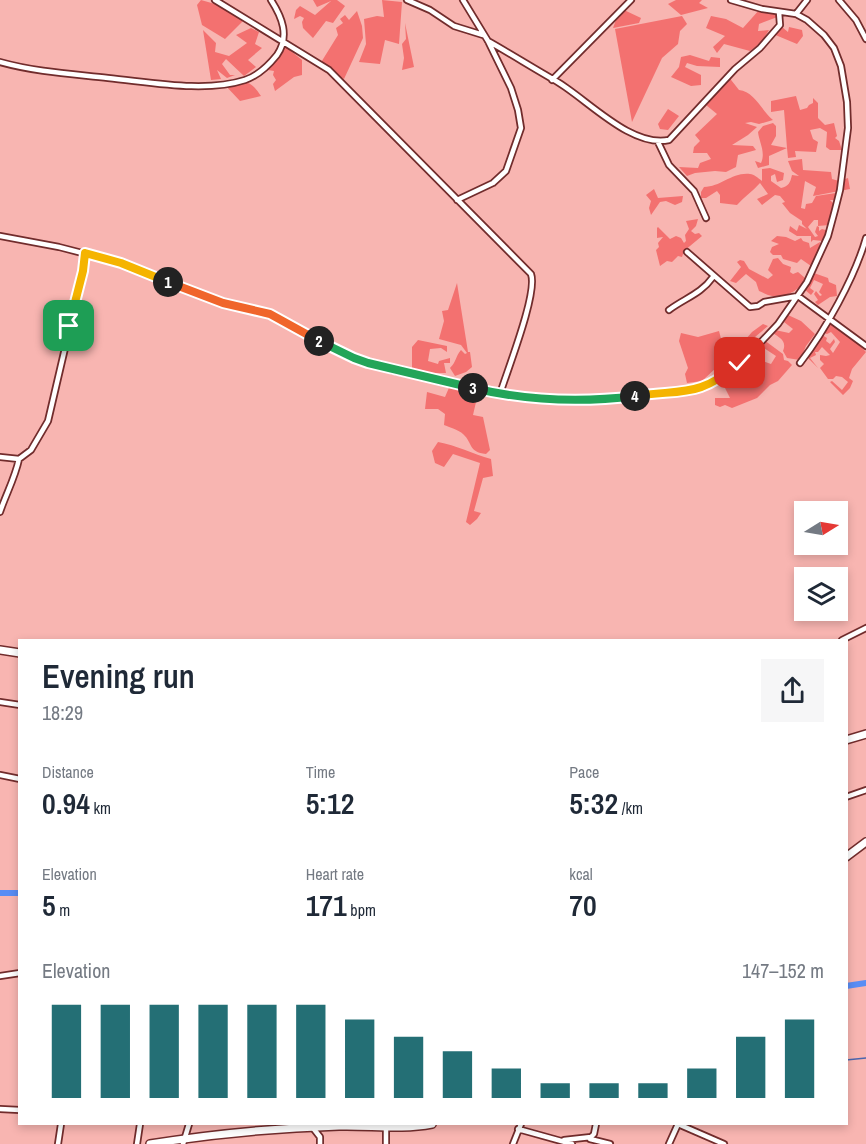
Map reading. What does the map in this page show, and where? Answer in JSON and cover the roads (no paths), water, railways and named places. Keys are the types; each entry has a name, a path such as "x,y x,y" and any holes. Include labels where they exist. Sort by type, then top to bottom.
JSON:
{"main road":[{"path":"0,650 18,653"},
{"path":"848,739 866,734"},
{"path":"848,856 866,842"},
{"path":"150,1144 183,1142 251,1132 359,1126 407,1128 426,1125"}],"street":[{"path":"215,0 311,57 343,83 533,278 530,299 500,394"},
{"path":"0,62 49,72 169,84 210,85 238,82 254,76 276,56 283,41 284,26 271,0"},
{"path":"407,0 430,10 454,26 483,35"},
{"path":"457,200 494,183 506,171 521,128 512,88 463,0"},
{"path":"552,80 631,0"},
{"path":"0,236 85,253 121,263 223,303 270,314 354,358 391,370 500,394 544,400 579,401 695,390 728,374 746,358 778,324 798,296 815,265 829,231 842,180 849,116 844,83 834,48 815,26 796,15 731,0"},
{"path":"796,15 807,0"},
{"path":"839,0 856,20 866,39"},
{"path":"488,42 520,58 612,121 635,134 658,142 669,140 735,69 772,35 780,25 779,12"},
{"path":"658,142 669,165 694,191 706,218"},
{"path":"800,363 829,320 861,254 866,238"},
{"path":"687,252 750,307 798,296 866,346"},
{"path":"0,512 19,459 31,450 48,421 83,271 85,253"},
{"path":"669,310 707,286 713,277"},
{"path":"0,457 19,459"},
{"path":"844,639 866,628"},
{"path":"0,702 18,705"},
{"path":"0,775 18,779"},
{"path":"848,796 866,790"},
{"path":"0,976 18,973"},
{"path":"0,1109 18,1110"},
{"path":"58,1144 62,1125"},
{"path":"137,1144 140,1125"},
{"path":"183,1142 189,1125"},
{"path":"513,1144 520,1125"},
{"path":"561,1140 591,1137 596,1125"},
{"path":"669,1144 678,1125"},
{"path":"680,1125 724,1144"},
{"path":"386,1127 386,1144"},
{"path":"313,1128 320,1137 320,1144"},
{"path":"518,1129 572,1144"},
{"path":"580,1138 596,1139 610,1144"}],"waterway":[{"path":"0,893 18,893"},
{"path":"848,986 866,983"},
{"path":"848,1060 866,1058"}]}
